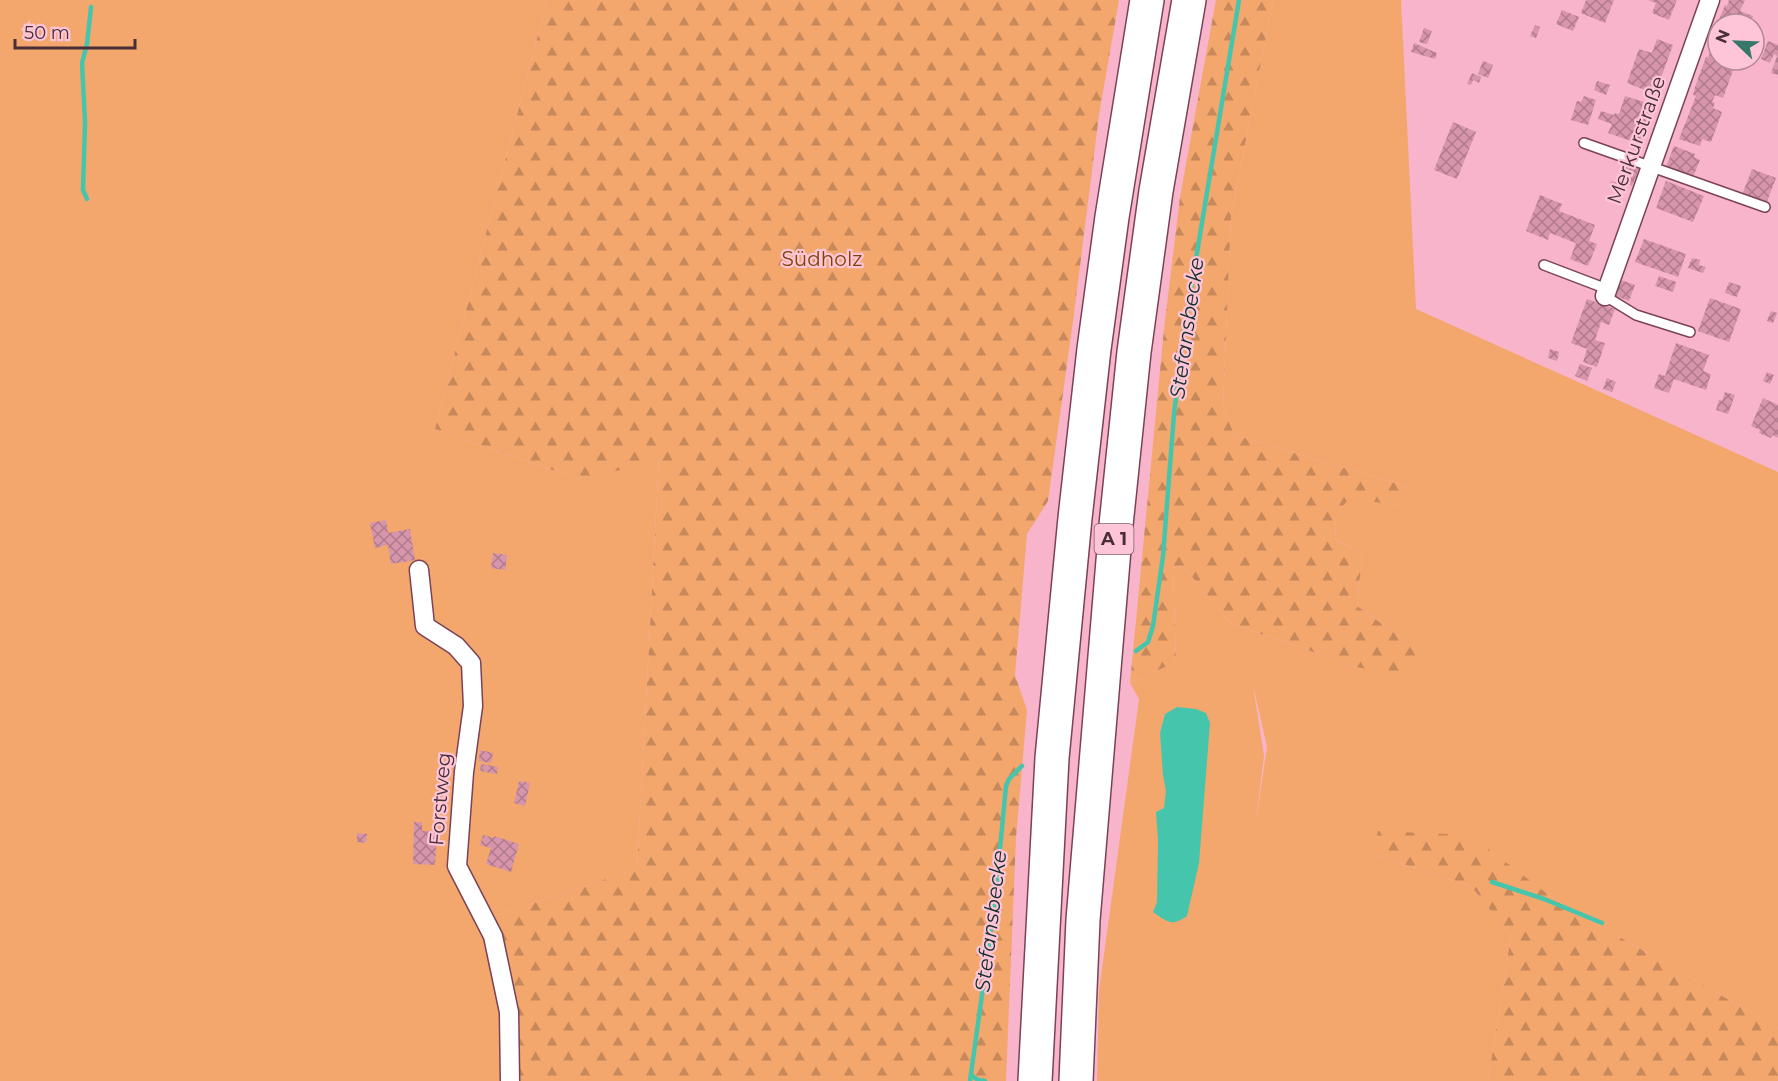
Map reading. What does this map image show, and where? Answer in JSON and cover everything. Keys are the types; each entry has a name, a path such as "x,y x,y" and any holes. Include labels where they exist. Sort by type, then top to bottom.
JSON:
{"highway":[{"name":"A 1","path":"1035,1081 1052,758 1075,518 1098,316 1147,0"},
{"name":"A 1","path":"1076,1081 1084,909 1117,513 1134,352 1156,191 1190,0"}],"street":[{"name":"Merkurstraße","path":"1606,292 1710,0"},
{"name":"Forstweg","path":"419,570 425,626 456,646 471,663 473,706 464,772 457,866 493,936 509,1012 510,1081"}],"lane":[{"path":"1584,143 1765,207"},
{"path":"1544,265 1606,292 1636,315 1689,332"}],"green space":[{"path":"0,0 547,0 435,429 584,481 659,457 637,869 494,916 506,1012 507,1081 0,1081"},
{"name":"Südholz","path":"547,0 1119,0 1099,115 1048,501 1027,534 1015,675 1027,710 1016,838 1006,1081 514,1081 512,1017 494,916 637,869 659,458 584,481 435,429"},
{"path":"1216,0 1273,0 1231,217 1223,405 1234,435 1408,487 1409,497 1401,506 1349,498 1336,516 1335,539 1362,556 1357,606 1407,642 1422,662 1415,677 1356,667 1230,623 1183,566 1173,568 1176,662 1130,683 1164,329 1180,197"},
{"path":"1273,0 1401,0 1416,309 1778,472 1778,1028 1557,901 1470,836 1372,854 1471,886 1511,936 1488,1081 1097,1081 1099,991 1139,699 1130,683 1176,662 1173,568 1183,566 1230,623 1356,667 1407,642 1357,606 1362,556 1335,539 1336,516 1349,497 1401,506 1408,487 1234,435 1223,405 1231,217","holes":["1253,685 1267,747 1256,821 1264,756"]},
{"path":"1378,831 1470,835 1557,901 1778,1028 1778,1081 1488,1081 1511,936 1471,886 1372,854"}],"shaded area":[{"path":"1177,707 1196,709 1206,713 1210,723 1199,863 1187,916 1170,922 1153,912 1157,902 1156,812 1164,808 1166,791 1160,733 1165,714"}],"building":[{"path":"1586,0 1614,0 1605,23 1581,13"},
{"path":"1648,0 1677,0 1669,20 1652,13 1656,3"},
{"path":"1729,0 1745,0 1740,11 1743,12 1722,12 1725,5 1727,6"},
{"path":"1562,10 1579,17 1573,31 1556,24"},
{"path":"1535,25 1540,27 1536,38 1530,36"},
{"path":"1424,28 1432,31 1427,44 1419,42"},
{"path":"1657,39 1673,45 1655,94 1627,83 1639,49 1652,53"},
{"path":"1768,41 1778,45 1778,75 1771,73 1777,56 1774,54 1770,63 1766,61"},
{"path":"1414,43 1437,53 1435,59 1411,52"},
{"path":"1706,57 1706,72 1733,72 1723,98 1715,95 1712,102 1715,103 1713,108 1722,112 1711,142 1702,139 1700,146 1679,139 1696,96 1693,95"},
{"path":"1483,61 1493,65 1488,78 1478,74"},
{"path":"1472,73 1481,77 1479,83 1473,80 1471,85 1467,84"},
{"path":"1597,81 1610,85 1606,95 1594,90"},
{"path":"1584,96 1596,100 1588,125 1571,120 1577,101 1581,102"},
{"path":"1625,96 1653,105 1640,144 1608,133 1612,124 1598,119 1601,111 1614,115 1619,114"},
{"path":"1453,122 1476,132 1457,179 1434,170"},
{"path":"1674,146 1695,154 1694,157 1700,160 1693,177 1666,167"},
{"path":"1625,159 1640,166 1632,186 1617,180"},
{"path":"1752,169 1776,178 1766,204 1742,195"},
{"path":"1611,181 1622,184 1619,190 1609,187"},
{"path":"1666,181 1704,196 1693,222 1656,208"},
{"path":"1540,195 1562,204 1559,211 1595,225 1589,241 1597,244 1588,266 1570,259 1576,243 1550,233 1548,240 1526,231"},
{"path":"1644,239 1686,254 1678,277 1635,262"},
{"path":"1692,258 1700,260 1699,265 1706,267 1703,273 1688,268"},
{"path":"1659,276 1676,282 1673,292 1655,286"},
{"path":"1618,279 1635,285 1629,301 1616,296 1618,290 1615,289"},
{"path":"1729,282 1741,286 1737,297 1725,293"},
{"path":"1710,298 1741,309 1729,342 1698,331"},
{"path":"1587,299 1615,309 1609,325 1601,322 1595,340 1605,343 1597,367 1583,362 1587,349 1571,343"},
{"path":"1771,311 1777,313 1773,323 1767,321"},
{"path":"1676,343 1709,355 1703,371 1711,374 1706,390 1674,379 1669,393 1654,388 1659,374 1665,376"},
{"path":"1550,349 1559,352 1557,361 1548,358"},
{"path":"1580,364 1592,368 1587,381 1575,376"},
{"path":"1767,372 1774,375 1770,384 1763,381"},
{"path":"1607,378 1616,382 1612,392 1603,389"},
{"path":"1725,392 1735,395 1728,414 1716,410"},
{"path":"1763,398 1778,405 1778,438 1759,433 1760,430 1751,426"},
{"path":"386,520 388,533 410,529 415,560 391,564 388,545 375,548 370,523"},
{"path":"493,553 507,555 505,570 491,568"},
{"path":"480,750 493,753 491,763 479,761"},
{"path":"481,764 498,767 497,774 480,771"},
{"path":"519,781 530,783 525,806 514,803"},
{"path":"414,822 422,822 422,831 437,831 435,865 413,864"},
{"path":"357,833 367,834 366,843 357,842"},
{"path":"483,835 519,844 511,872 486,864 491,848 480,845"}],"waterway":[{"name":"Stefansbecke","path":"1136,651 1148,642 1153,626 1163,556 1174,414 1183,337 1239,0"},
{"path":"87,199 83,190 85,122 82,63 87,44 91,7"},
{"name":"Stefansbecke","path":"970,1081 995,901 1006,786 1009,779 1022,766"},
{"path":"1492,882 1544,899 1602,923"},
{"path":"971,1075 978,1080 985,1081"}]}
